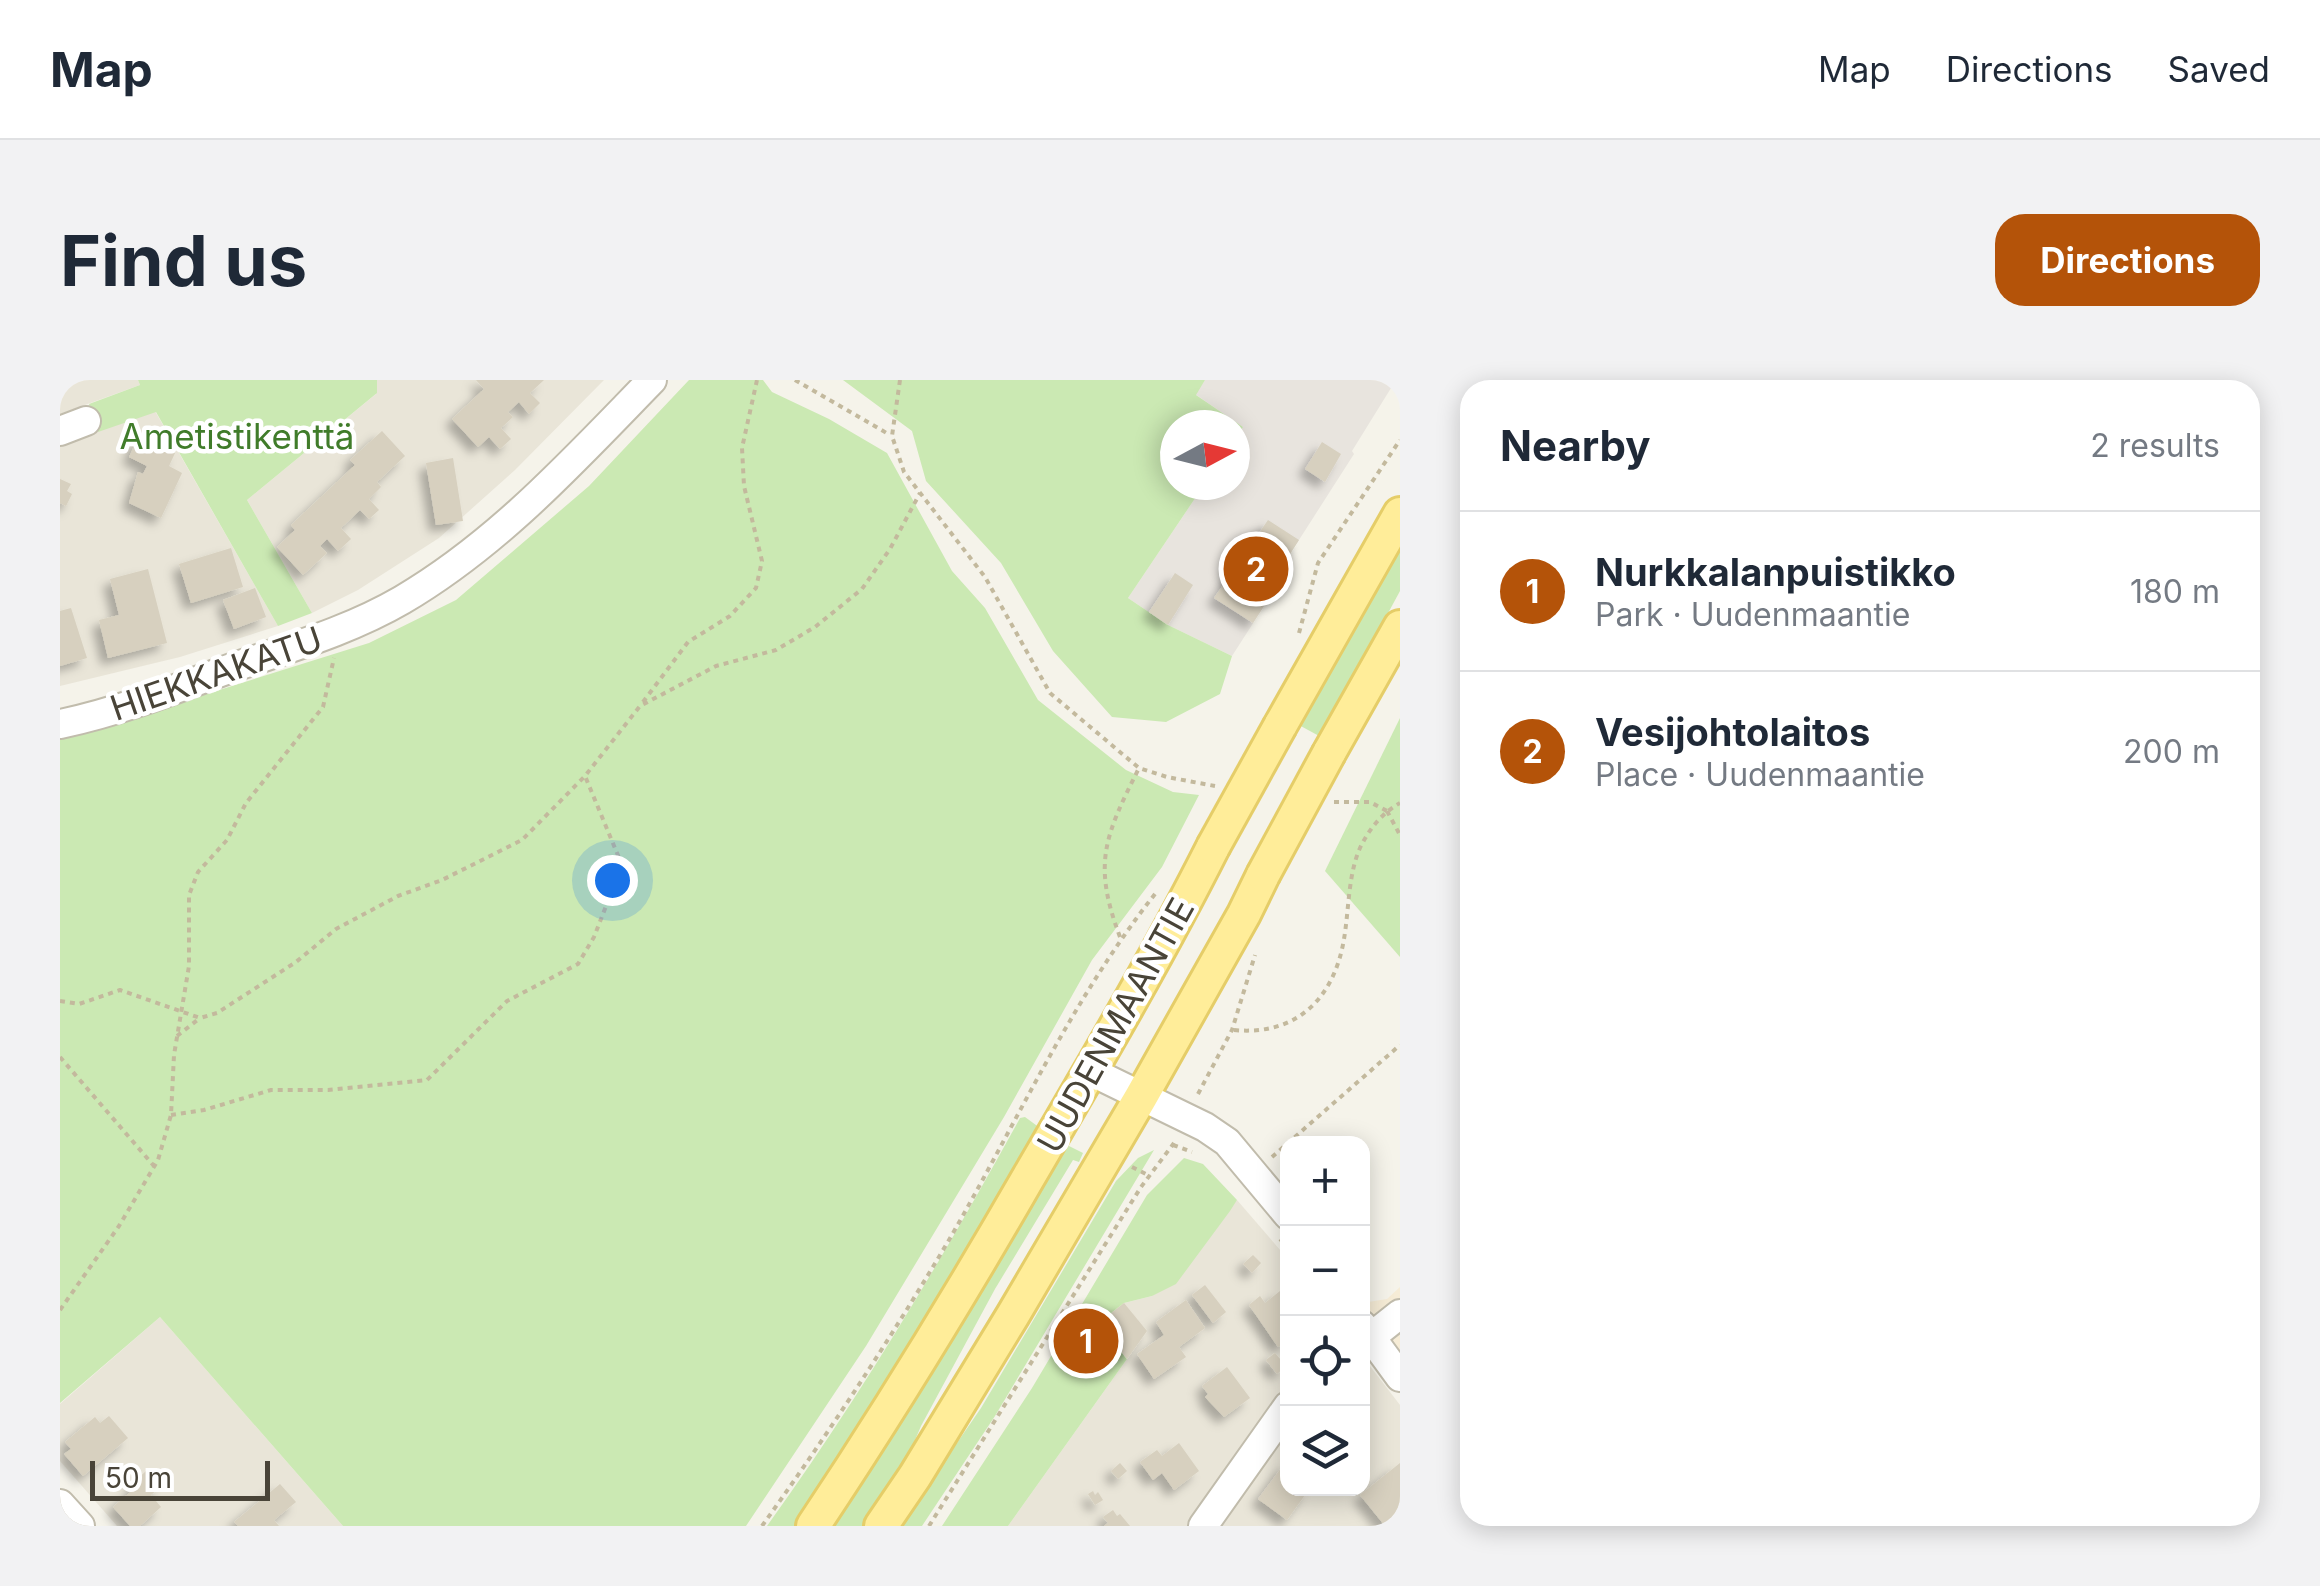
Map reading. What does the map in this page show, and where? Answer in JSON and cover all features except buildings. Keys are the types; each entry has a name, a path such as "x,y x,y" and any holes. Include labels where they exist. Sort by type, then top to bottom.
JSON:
{"main road":[{"name":"UUDENMAANTIE","path":"813,1526 960,1297 1135,998 1213,847 1400,514"},
{"name":"UUDENMAANTIE","path":"880,1526 993,1347 1141,1097 1400,627"}],"street":[{"name":"HIEKKAKATU","path":"60,724 136,704 340,630 414,592 488,540 549,486 652,380"},
{"path":"1092,1072 1186,1117 1227,1142 1280,1205"},
{"path":"1370,1329 1400,1314"},
{"path":"1370,1336 1400,1377"},
{"path":"1203,1526 1280,1417"},
{"path":"60,1504 80,1526"}],"path":[{"path":"177,1036 200,1018 217,1013 296,962 336,930 398,896 442,880 522,840 585,776 688,642 730,616 756,588 762,561 744,486 742,448 757,380"},
{"path":"795,380 892,436"},
{"path":"900,380 892,436 904,472 994,591 1050,693 1139,768 1217,786"},
{"path":"1297,640 1318,563 1400,440"},
{"path":"640,706 716,666 776,650 815,627 862,589 890,550 920,493"},
{"path":"60,1310 119,1226 154,1166 171,1114 177,1036 189,966 189,895 198,872 323,707 340,630"},
{"path":"1120,938 1103,881 1104,854 1112,823 1139,768"},
{"path":"171,1114 204,1110 271,1090 328,1090 428,1080 506,1001 578,964 594,937 622,864 585,776"},
{"path":"1327,801 1370,802 1387,810 1400,835"},
{"path":"1232,1030 1253,1032 1280,1026 1298,1018 1318,1001 1333,975 1344,943 1359,852 1387,810 1400,802"},
{"path":"762,1526 818,1447 948,1242 1120,938 1154,894"},
{"path":"929,1526 1141,1187 1173,1145 1232,1030 1256,952"},
{"path":"60,1002 79,1004 120,990 200,1018"},
{"path":"1254,1172 1400,1046"},
{"path":"60,1057 154,1166"}],"shaded area":[{"path":"60,380 138,380 140,385 60,414"},
{"path":"377,380 604,380 515,470 439,538 358,590 312,613 247,500 376,394"},
{"path":"1205,380 1396,380 1274,579 1279,583 1232,656 1168,625 1128,598 1194,500 1250,500 1250,410 1218,410 1195,394"},
{"path":"155,411 278,626 180,657 60,686 60,445"},
{"path":"1237,1200 1280,1250 1280,1496 1370,1496 1370,1366 1400,1405 1400,1526 1008,1526 1127,1359 1099,1323 1124,1303 1152,1296"},
{"path":"1400,1287 1400,1358 1370,1315 1370,1302 1387,1299"},
{"path":"160,1317 343,1526 117,1526 60,1461 60,1404"}],"green space":[{"name":"Ametistikenttä","path":"138,380 377,380 377,393 247,500 312,613 278,626 156,412 98,432 89,404 140,385"},
{"path":"689,380 763,380 772,392 887,453 952,571 985,608 1038,700 1126,770 1173,792 1199,795 1162,867 1092,960 1004,1117 866,1346 746,1526 343,1526 160,1317 60,1403 60,740 369,643 456,600 589,486"},
{"path":"843,380 1205,380 1196,395 1218,410 1160,410 1160,500 1194,500 1128,598 1168,625 1232,656 1220,694 1166,722 1112,717 1053,651 1001,563 926,481 912,431"},
{"path":"1400,539 1400,591 1321,737 1297,724"},
{"path":"1400,718 1400,957 1325,871"},
{"path":"1025,1117 1040,1128 890,1379 794,1526 767,1526 868,1377 1020,1118"},
{"path":"1067,1145 1083,1153 1079,1162 1073,1160 995,1289 921,1426 902,1471 862,1526 829,1526 952,1338"},
{"path":"1154,1150 995,1416 922,1526 900,1526 981,1408 1116,1181 1138,1158"},
{"path":"1184,1158 1203,1164 1237,1200 1230,1211 1176,1284 1152,1296 1124,1303 1099,1323 1127,1359 1008,1526 942,1526 1032,1388 1147,1195"}],"place":[{"name":"Vesijohtolaitos","path":"1256,569"},
{"name":"Nurkkalanpuistikko","path":"1086,1341"}]}
